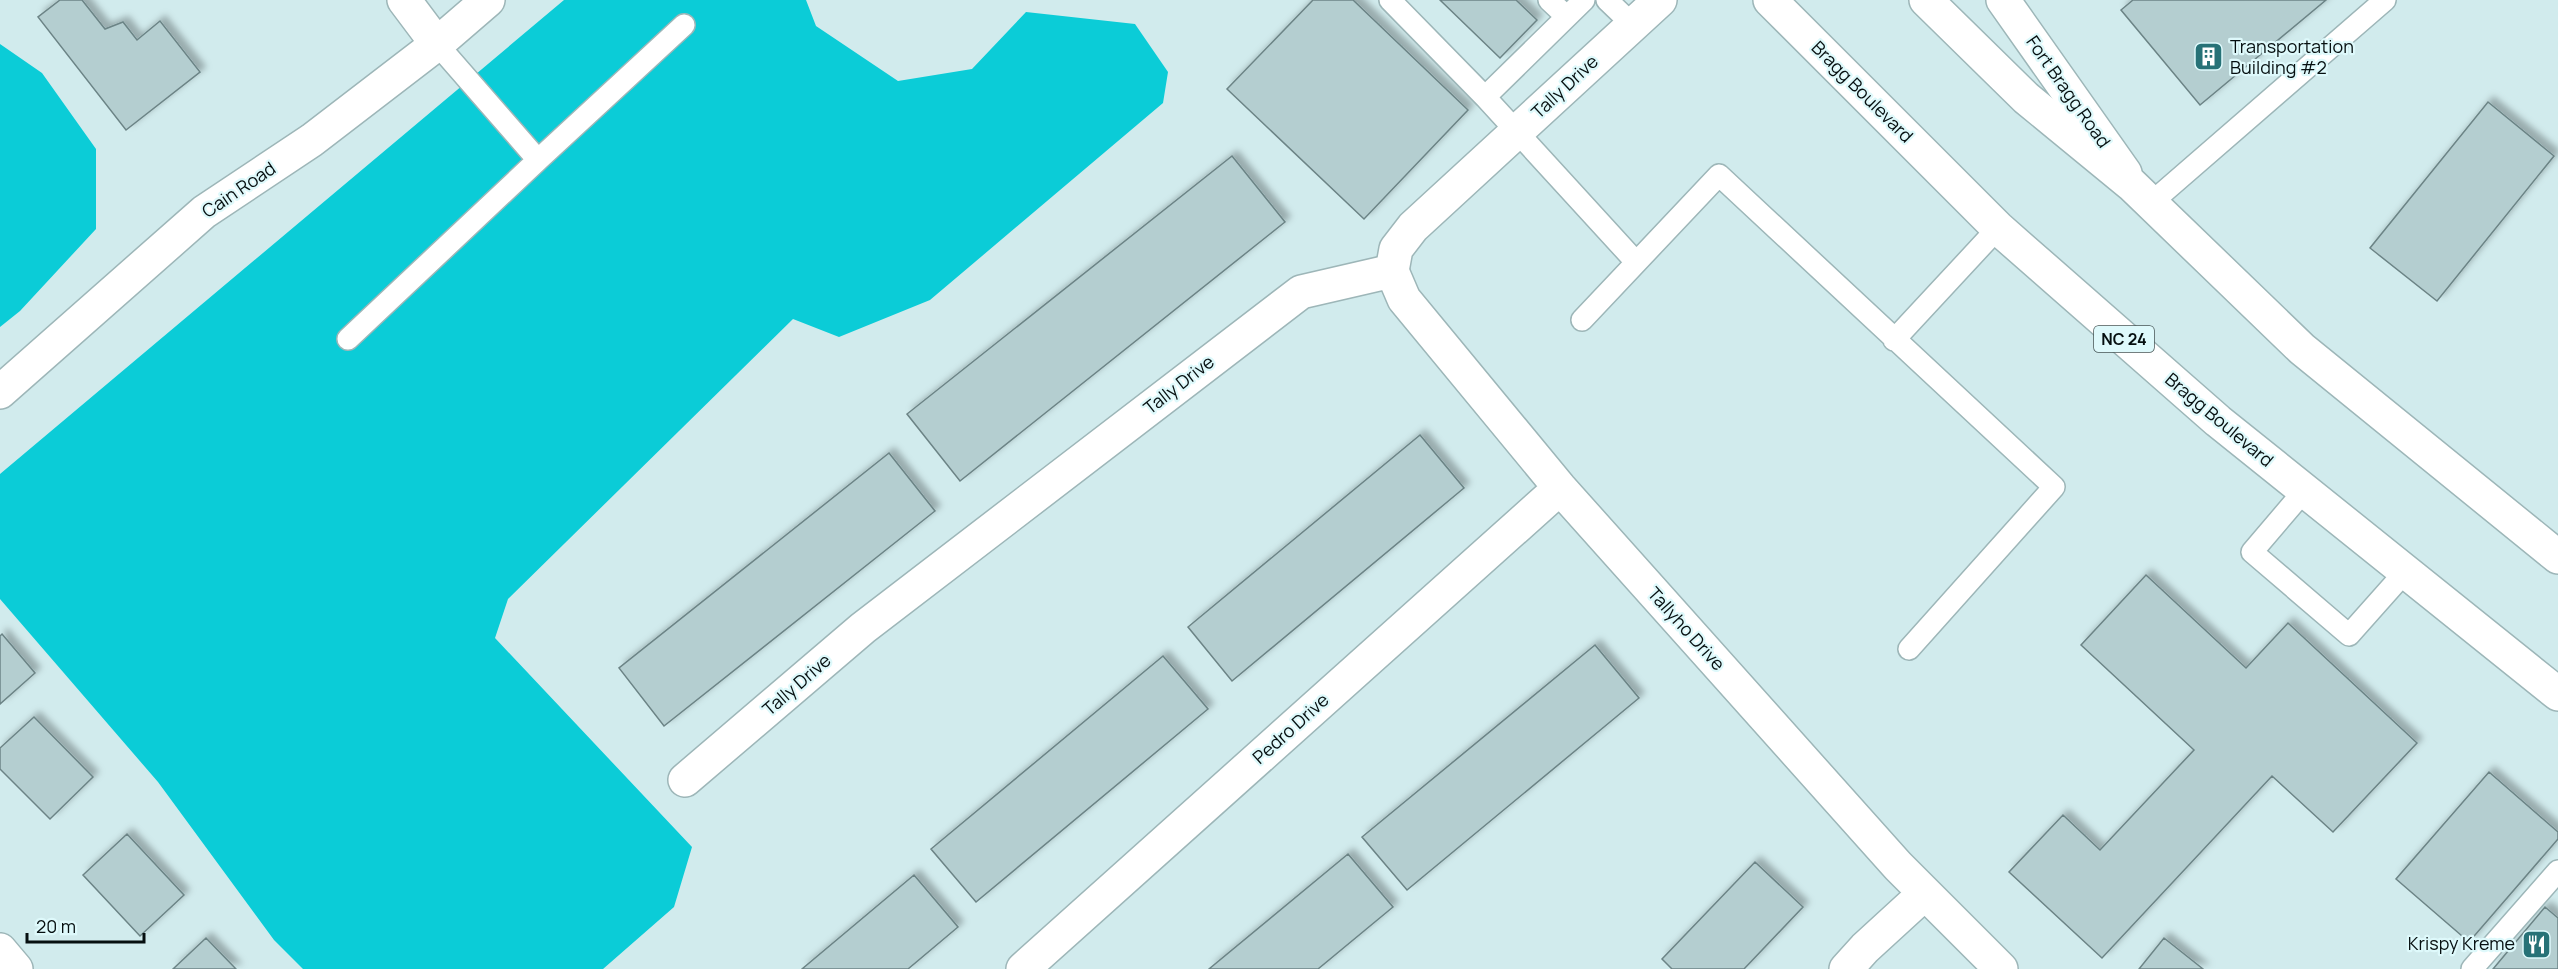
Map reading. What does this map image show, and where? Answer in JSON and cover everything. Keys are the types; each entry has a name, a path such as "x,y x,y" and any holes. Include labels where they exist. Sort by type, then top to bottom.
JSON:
{"street":[{"path":"404,0 437,45"},
{"name":"Cain Road","path":"0,392 204,212 312,140 437,45 488,0"},
{"name":"Tally Drive","path":"685,780 863,628 1300,292 1392,271 1396,249 1413,227 1660,0"},
{"name":"Bragg Boulevard","path":"1770,0 1998,228 2218,422 2558,694"},
{"path":"1926,0 2026,98 2141,194 2302,349 2558,557"},
{"name":"Fort Bragg Road","path":"2003,0 2141,194"},
{"name":"Tallyho Drive","path":"1392,271 1404,300 1560,488 1924,894 2001,969"},
{"name":"Pedro Drive","path":"1023,969 1560,488"},
{"path":"1846,969 1865,948 1924,894"},
{"path":"0,950 16,969"}],"lane":[{"path":"1390,0 1518,131 1636,262"},
{"path":"1549,0 1566,16"},
{"path":"1485,98 1584,0"},
{"path":"1607,0 1633,25"},
{"path":"2141,194 2385,0"},
{"path":"348,339 684,25"},
{"path":"437,45 538,160"},
{"path":"1582,320 1719,175 2054,487 1909,649"},
{"path":"1894,340 1998,228"},
{"path":"2304,491 2252,552 2349,635 2405,572"},
{"path":"2472,969 2558,871"}],"shaded area":[{"path":"564,0 806,0 816,26 898,81 972,69 1026,12 1135,24 1168,72 1163,103 930,300 839,337 793,319 508,599 495,638 692,847 674,907 603,969 303,969 274,940 158,782 0,599 0,474"},
{"path":"0,44 42,73 96,149 96,229 20,311 0,327"}],"building":[{"path":"60,0 82,0 105,29 123,22 137,40 160,21 200,72 126,130 38,17"},
{"path":"1313,0 1353,0 1468,110 1364,219 1227,89"},
{"path":"1440,0 1516,0 1537,20 1500,58"},
{"name":"Transportation Building #2","path":"2133,0 2326,0 2200,105 2121,10"},
{"path":"2488,102 2554,156 2437,301 2370,248"},
{"path":"1232,156 1285,222 960,481 907,414"},
{"path":"1420,435 1464,488 1232,681 1188,627"},
{"path":"889,453 935,511 664,726 619,668"},
{"path":"2146,575 2246,668 2288,623 2417,743 2333,832 2272,776 2102,958 2009,872 2063,815 2100,850 2194,750 2081,645"},
{"path":"2,634 35,673 0,704 0,636"},
{"path":"1595,645 1639,698 1407,890 1362,837"},
{"path":"1163,656 1208,709 976,902 931,849"},
{"path":"34,717 93,777 50,819 0,769 0,748"},
{"path":"2489,772 2558,832 2558,839 2469,942 2396,879"},
{"path":"127,834 184,895 140,936 83,875"},
{"path":"1348,854 1393,907 1318,969 1209,969"},
{"path":"1755,862 1803,907 1744,969 1672,969 1662,959"},
{"path":"914,875 958,927 908,969 802,969"},
{"name":"Krispy Kreme","path":"2545,907 2558,918 2558,969 2493,969"},
{"path":"206,938 236,969 173,969"},
{"path":"2164,938 2203,969 2139,969"}],"place":[{"name":"Transportation Building #2","path":"2209,57"},
{"name":"Krispy Kreme","path":"2536,944"}]}
